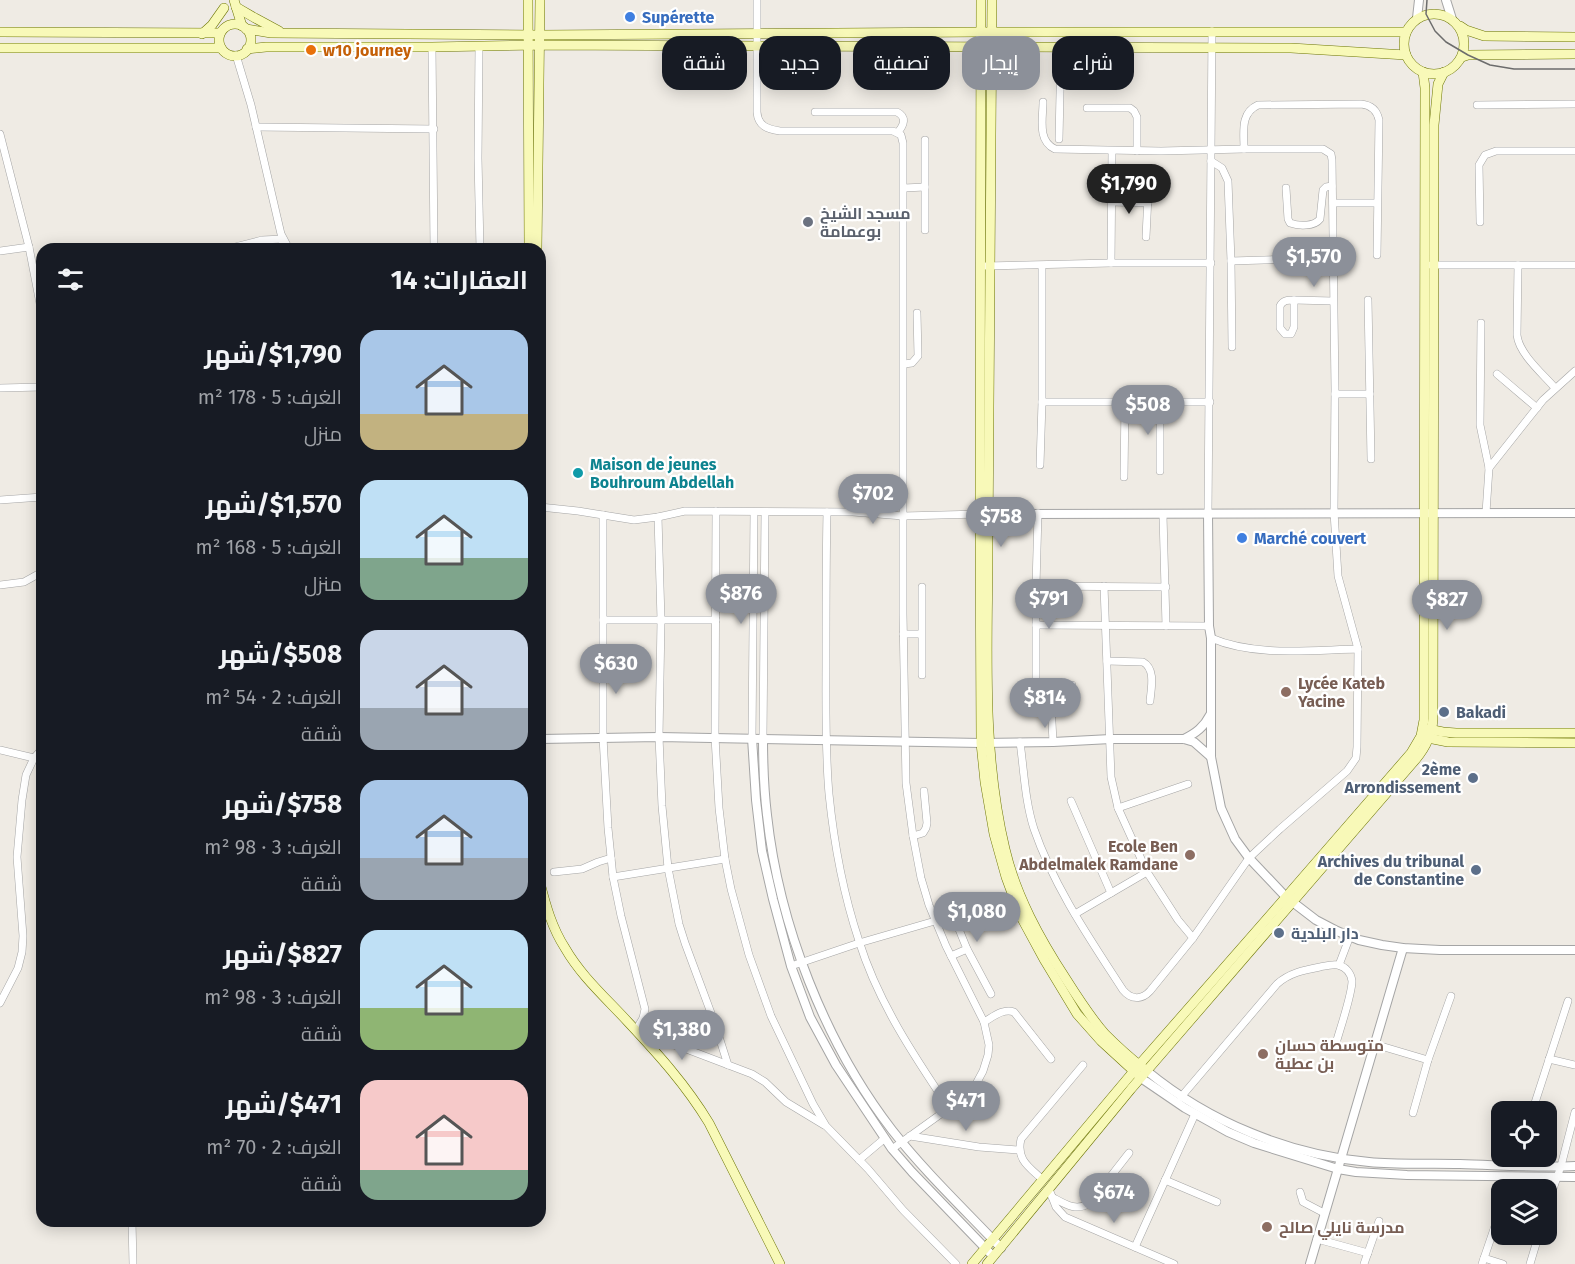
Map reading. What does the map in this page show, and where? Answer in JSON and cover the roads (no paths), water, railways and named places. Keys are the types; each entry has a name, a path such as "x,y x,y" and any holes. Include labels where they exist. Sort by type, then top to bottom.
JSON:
{"main road":[{"path":"528,0 530,243"},
{"path":"537,243 540,0"},
{"path":"981,0 981,36"},
{"path":"992,0 992,36"},
{"path":"235,3 264,24 284,33"},
{"path":"235,3 250,36 247,49"},
{"path":"224,4 223,30 219,41 221,48 228,54 237,55 247,49 266,47 540,45 962,47"},
{"path":"202,34 212,25 224,4"},
{"path":"1455,21 1465,40 1462,57 1455,66 1437,74 1423,72 1410,62 1404,40 1407,32 1418,18 1432,13 1446,15 1455,21 1466,30 1484,36 1575,36"},
{"path":"0,32 202,34 223,30 233,24 262,32 284,33 1407,32"},
{"path":"1291,31 1291,48"},
{"path":"0,48 221,48"},
{"path":"1134,48 1291,48 1407,55"},
{"path":"1462,57 1575,54"},
{"path":"1423,72 1430,265"},
{"path":"1421,753 1426,733 1430,265 1434,125 1438,84 1444,72"},
{"path":"982,90 985,266 985,743 1005,850 1028,915 1082,1004 1140,1071"},
{"path":"985,266 990,90"},
{"path":"1289,900 1411,753 1433,719 1428,513"},
{"path":"1433,719 1449,737"},
{"path":"1426,733 1449,737 1575,743"},
{"path":"972,1264 1289,900 1421,753 1449,737 1575,733"},
{"path":"546,903 553,926 571,958 678,1078 709,1123 780,1264"},
{"path":"987,1264 1050,1193 1140,1071"}],"street":[{"path":"757,0 757,117 764,127 780,131 887,130 898,132 903,143 906,464 903,516 903,634 906,783 921,878 934,921 984,1022 989,1045 983,1071 963,1098 892,1149"},
{"path":"1418,18 1419,0"},
{"path":"1446,0 1455,21"},
{"path":"1212,31 1208,513 1210,714 1211,757 1215,782 1226,821 1235,839 1249,858 1289,900 1316,920 1350,936 1403,948 1575,950"},
{"path":"432,47 434,243"},
{"path":"479,47 480,243"},
{"path":"237,55 285,243"},
{"path":"1059,139 1060,90"},
{"path":"1020,742 1028,803 1034,828 1043,850 1075,914 1123,990 1136,998 1150,992 1193,938 1249,858 1347,771 1353,763 1357,747 1358,649 1338,576 1334,512 1332,157 1326,150 1320,148 1137,151 1059,149 1051,147 1043,137 1042,102"},
{"path":"1477,105 1575,104"},
{"path":"1244,149 1244,120 1249,111 1258,105 1366,105 1375,110 1379,120 1377,255"},
{"path":"1087,108 1127,108 1134,111 1137,117 1137,151"},
{"path":"815,111 897,112 904,120 898,132"},
{"path":"256,127 434,129"},
{"path":"0,134 36,283"},
{"path":"925,140 925,230"},
{"path":"1111,263 1112,151"},
{"path":"1480,222 1479,165 1485,155 1496,151 1575,151"},
{"path":"1212,161 1222,168 1228,181 1232,347"},
{"path":"1146,237 1149,176"},
{"path":"1286,188 1288,219 1293,225 1318,223 1321,217 1323,190 1332,186"},
{"path":"904,188 925,187"},
{"path":"1112,202 1148,203"},
{"path":"1332,203 1377,203"},
{"path":"250,243 283,239"},
{"path":"283,239 283,243"},
{"path":"0,251 29,247"},
{"path":"1231,261 1333,258"},
{"path":"985,266 1211,263"},
{"path":"1430,265 1575,265"},
{"path":"1518,265 1517,335 1519,345 1556,388"},
{"path":"1040,465 1042,266"},
{"path":"1294,300 1294,330 1285,334 1280,328 1280,306 1283,302 1294,300 1334,301"},
{"path":"1368,300 1371,459"},
{"path":"904,364 912,363 918,356 917,313"},
{"path":"1481,323 1480,425 1490,468 1486,513"},
{"path":"1490,468 1537,408 1575,371"},
{"path":"1497,374 1537,408"},
{"path":"0,388 36,387"},
{"path":"1335,394 1370,394"},
{"path":"1042,402 1210,402"},
{"path":"1124,477 1125,402"},
{"path":"1160,402 1160,471"},
{"path":"0,500 36,497"},
{"path":"546,508 634,520 685,512 716,511 853,512 903,516 1038,513 1163,515 1334,512 1575,513"},
{"path":"716,511 715,737 724,859 749,955 771,1016 826,1126 956,1264"},
{"path":"754,512 752,738 756,800 762,850 791,966 810,1017 836,1065 884,1139 912,1172 994,1256"},
{"path":"826,512 826,741 835,847 859,943 883,1000 912,1052 949,1108"},
{"path":"765,513 763,738 766,804 771,843 783,900 802,963 835,1039 862,1086 901,1142 1001,1248"},
{"path":"1038,513 1036,686 1040,694 1051,703 1053,742"},
{"path":"603,515 605,795 613,877 630,957 645,1009 639,1033 761,1078 786,1102 826,1126"},
{"path":"1163,515 1166,626"},
{"path":"658,517 661,620 659,737 668,868 679,924 728,1065"},
{"path":"0,585 24,582 36,575"},
{"path":"1036,585 1166,587"},
{"path":"1104,586 1112,777 1118,808 1147,872 1178,920 1193,938"},
{"path":"922,587 922,675"},
{"path":"603,620 716,620"},
{"path":"1036,625 1209,626"},
{"path":"903,634 921,634"},
{"path":"1211,638 1238,647 1272,651 1358,649"},
{"path":"1107,661 1143,662 1148,665 1151,673 1150,701"},
{"path":"1036,686 1072,686"},
{"path":"1184,739 1201,728 1210,714"},
{"path":"546,739 715,737 985,743 1184,739 1194,742 1211,757"},
{"path":"0,750 34,758"},
{"path":"0,1003 18,968 22,952 23,936 17,857 26,775 36,756"},
{"path":"1118,808 1188,784"},
{"path":"913,836 923,832 927,826 924,791"},
{"path":"1071,801 1111,893"},
{"path":"554,872 582,869 611,858"},
{"path":"613,877 724,859"},
{"path":"1075,914 1147,872"},
{"path":"952,912 967,949 991,994"},
{"path":"791,966 934,921"},
{"path":"1339,965 1350,936"},
{"path":"1310,1264 1403,948"},
{"path":"951,956 967,949"},
{"path":"1181,1097 1281,980 1290,975 1308,969 1339,965 1346,968 1352,980 1337,1040"},
{"path":"1413,1113 1428,1060 1451,996"},
{"path":"1535,1101 1568,1000"},
{"path":"984,1022 1002,1011 1014,1012 1051,1059"},
{"path":"1374,1044 1428,1060"},
{"path":"1548,1059 1575,1065"},
{"path":"1043,1180 1024,1162 1019,1150 1021,1139 1083,1065"},
{"path":"1140,1071 1223,1120 1266,1138 1316,1154 1371,1162 1575,1166"},
{"path":"1140,1071 1195,1114 1228,1132 1254,1143 1338,1169 1407,1175 1575,1177"},
{"path":"1556,1178 1575,1112"},
{"path":"1135,1247 1195,1114"},
{"path":"910,1136 979,1147 1019,1150"},
{"path":"859,1160 884,1139"},
{"path":"1050,1193 1071,1207 1086,1206 1129,1154"},
{"path":"1165,1180 1217,1202"},
{"path":"1300,1192 1306,1205 1324,1214"},
{"path":"1050,1193 1060,1213 1065,1217 1174,1264"},
{"path":"1364,1264 1379,1221"},
{"path":"132,1227 133,1264"},
{"path":"1491,1238 1483,1261 1503,1264"},
{"path":"1317,1239 1368,1253"},
{"path":"1530,1264 1536,1245"}],"tram line":[{"path":"1427,0 1426,14 1435,31 1446,42 1468,55 1490,65 1514,69 1575,69"}],"place":[{"name":"Supérette","path":"630,17"},
{"name":"w10 journey","path":"311,50"},
{"name":"مسجد الشيخ بوعمامة","path":"808,222"},
{"name":"Maison de jeunes Bouhroum Abdellah","path":"578,473"},
{"name":"Marché couvert","path":"1242,538"},
{"name":"Lycée Kateb Yacine","path":"1286,692"},
{"name":"Bakadi","path":"1444,712"},
{"name":"2ème Arrondissement","path":"1473,778"},
{"name":"Ecole Ben Abdelmalek Ramdane","path":"1190,855"},
{"name":"Archives du tribunal de Constantine","path":"1476,870"},
{"name":"دار البلدية","path":"1279,933"},
{"name":"متوسطة حسان بن عطية","path":"1263,1054"},
{"name":"مدرسة نايلي صالح","path":"1267,1227"}]}
